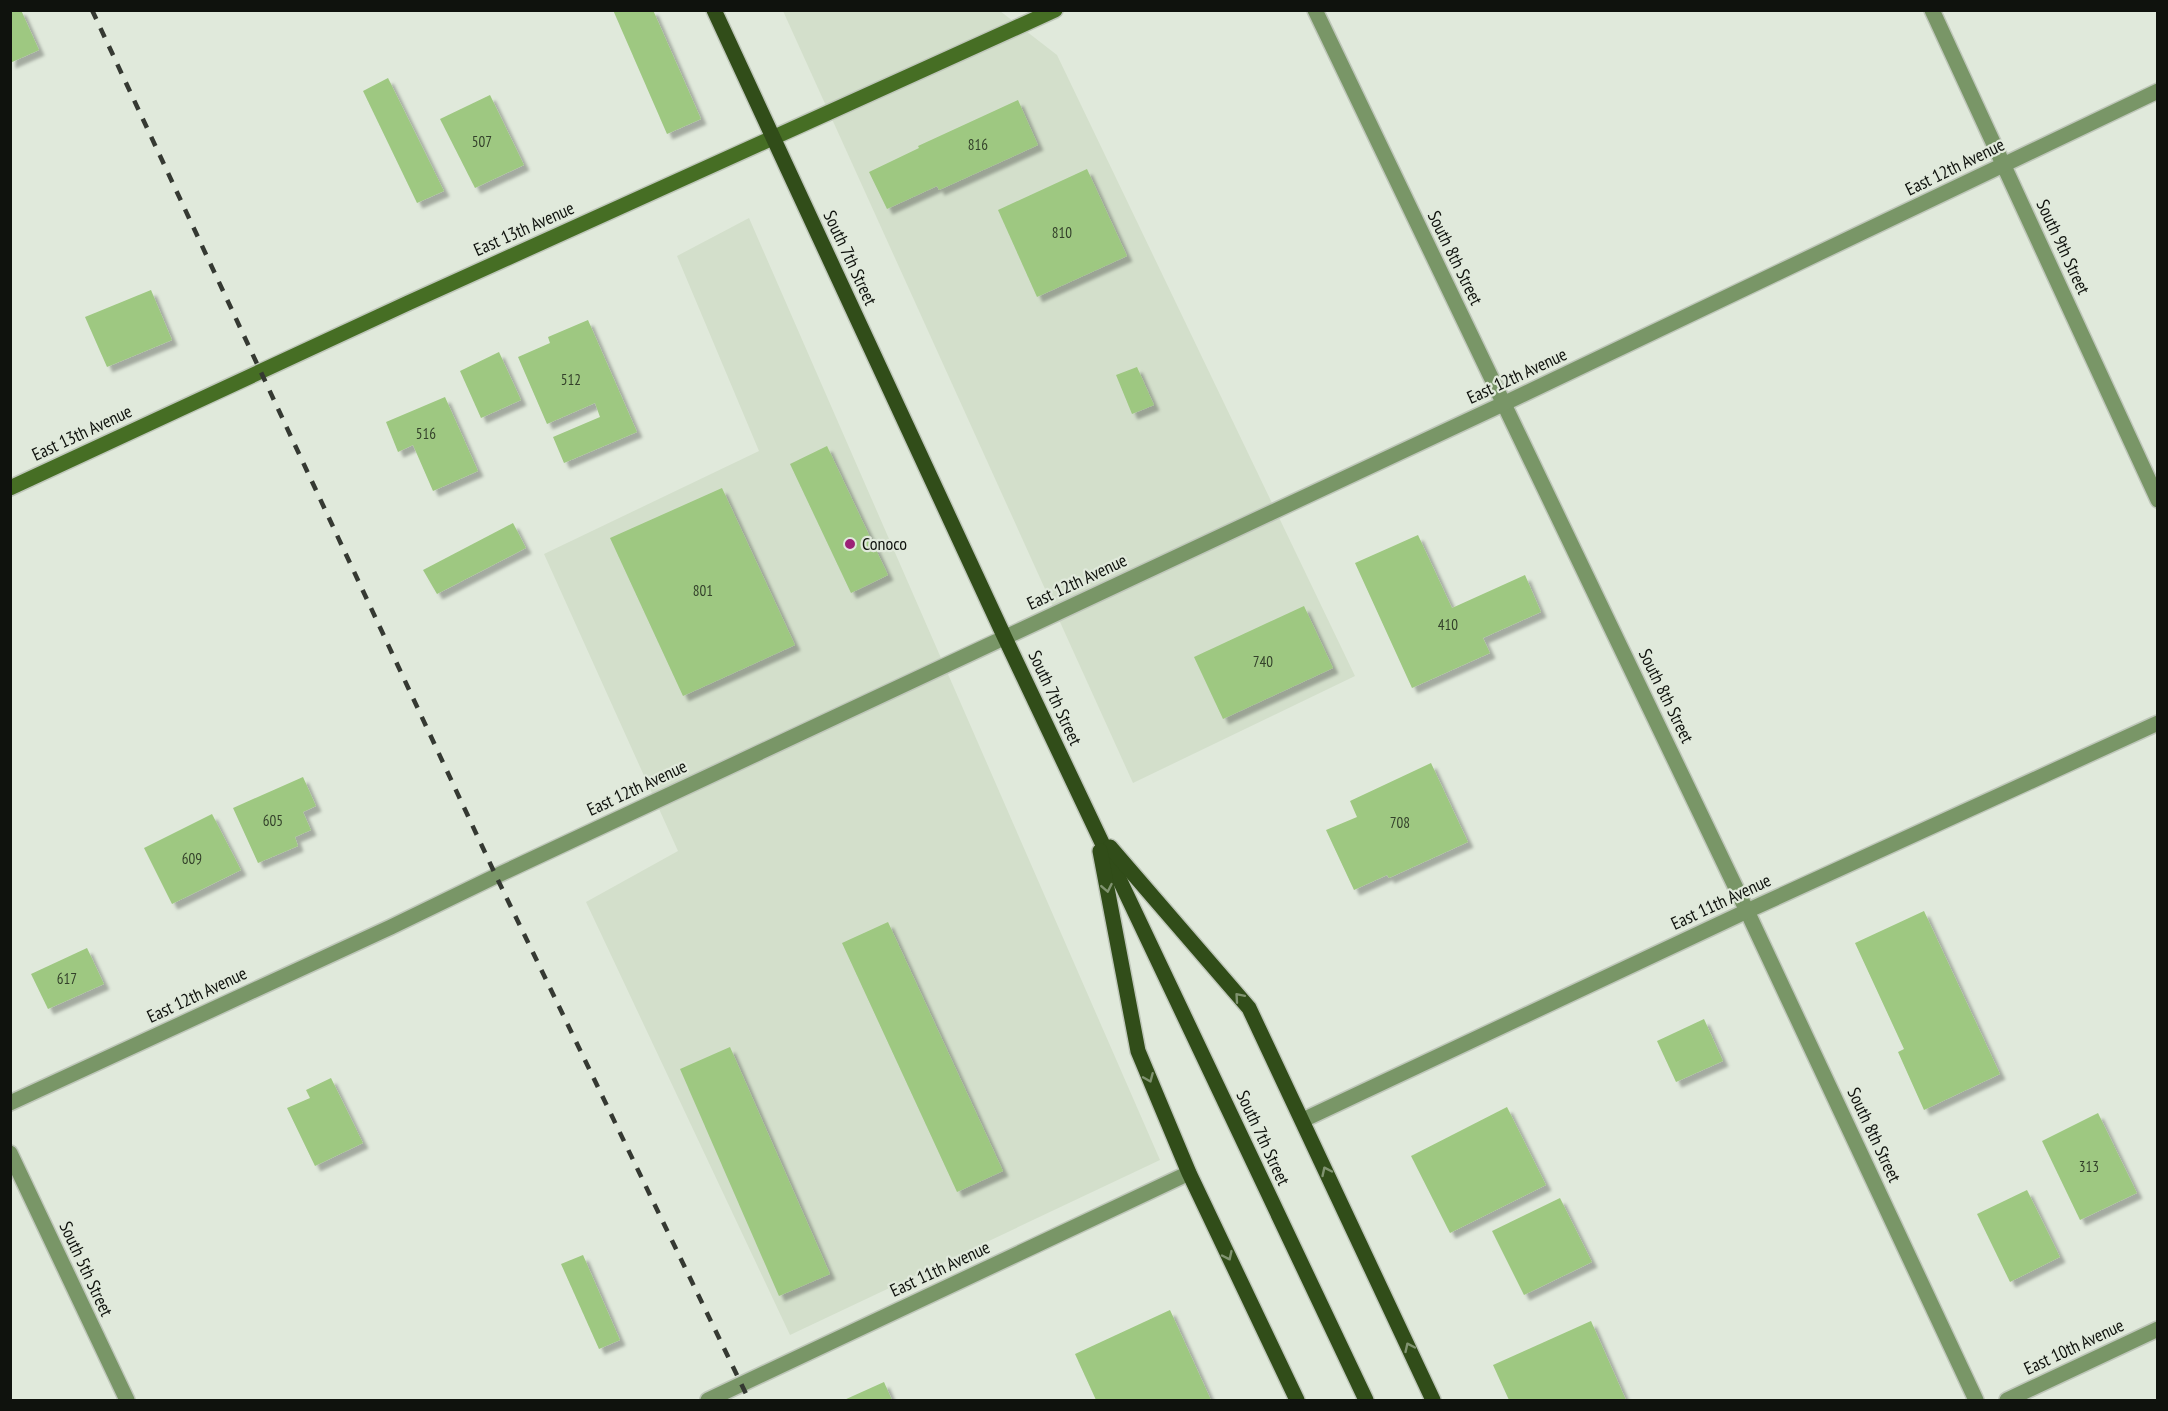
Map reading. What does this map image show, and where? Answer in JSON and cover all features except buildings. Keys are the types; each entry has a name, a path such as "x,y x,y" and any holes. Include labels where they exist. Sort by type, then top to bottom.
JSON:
{"main road":[{"name":"South 7th Street","path":"714,10 1005,638 1366,1401"},
{"path":"1096,831 1249,1008 1433,1401"},
{"path":"1096,831 1138,1051 1189,1173 1297,1401"}],"street":[{"name":"East 13th Avenue","path":"10,488 408,303 1055,10"},
{"name":"South 8th Street","path":"1315,10 1747,911 1976,1401"},
{"name":"South 9th Street","path":"1932,10 2157,500"},
{"name":"East 12th Avenue","path":"10,1103 391,927 1503,404 2157,92"},
{"name":"East 11th Avenue","path":"1303,1120 1747,911 2157,723"},
{"name":"South 5th Street","path":"10,1153 126,1401"},
{"name":"East 11th Avenue","path":"708,1401 1189,1173"},
{"name":"East 10th Avenue","path":"2007,1401 2157,1329"}],"shaded area":[{"path":"783,11 1000,11 1057,55 1355,676 1133,783"},
{"path":"749,218 1160,1160 790,1335 586,902 678,851 544,554 759,451 677,256"}],"railway":[{"path":"92,10 496,876 749,1400"}],"place":[{"name":"Conoco","path":"850,544"}]}
